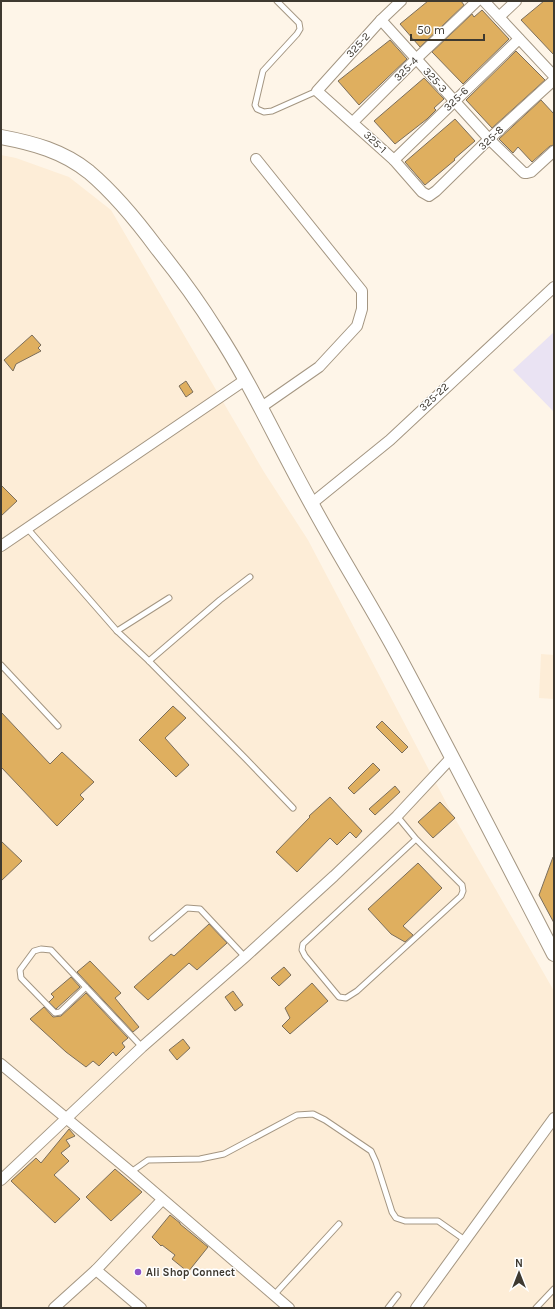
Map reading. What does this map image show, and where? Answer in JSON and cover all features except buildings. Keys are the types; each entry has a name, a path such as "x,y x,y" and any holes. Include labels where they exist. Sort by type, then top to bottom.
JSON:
{"street":[{"name":"325-2","path":"317,91 381,20 401,1"},
{"name":"325-4","path":"353,122 477,1"},
{"path":"484,1 553,75"},
{"path":"499,17 516,1"},
{"name":"325-3","path":"381,20 489,139 524,173 531,172 553,153"},
{"name":"325-6","path":"394,160 519,39"},
{"name":"325-8","path":"429,196 436,191 553,75"},
{"name":"325-1","path":"317,91 394,160 422,192 429,196"},
{"path":"1,137 28,142 54,151 78,164 99,181 135,220 185,283 217,331 246,380 311,504 382,626 550,939 554,954"},
{"path":"256,159 362,291 362,309 357,326 319,367 260,408"},
{"name":"325-22","path":"311,504 390,440 554,286"},
{"path":"1,546 246,380"},
{"path":"1,1180 142,1047 245,957 334,876 396,816 452,757"},
{"path":"1,1064 131,1172 289,1308"},
{"path":"416,1308 554,1118"},
{"path":"54,1308 96,1270 162,1200"},
{"path":"96,1270 141,1308"}],"lane":[{"path":"277,1 299,23 300,29 263,71 255,105 258,109 264,112 272,111 317,91"},
{"path":"28,528 117,631 149,661 293,808"},
{"path":"149,661 220,600 250,577"},
{"path":"117,631 169,598"},
{"path":"1,665 58,726"},
{"path":"396,816 416,839 462,885 463,891 461,896 357,991 346,998 338,997 305,956 302,950 303,944 416,839"},
{"path":"152,938 187,908 200,910 245,957"},
{"path":"86,987 60,1012 55,1013 21,978 20,970 34,951 41,949 51,950 86,987 142,1047"},
{"path":"131,1172 148,1160 200,1159 224,1154 298,1115 313,1114 325,1120 371,1151 392,1212 396,1218 405,1221 438,1221 465,1240"},
{"path":"274,1295 339,1224"},
{"path":"536,1308 554,1289"},
{"path":"388,1308 398,1295"}],"shaded area":[{"path":"1,155 16,158 69,177 111,210 264,472 308,540 449,808 554,991 554,1308 1,1308"},
{"path":"554,332 554,412 513,370"},
{"path":"541,654 554,655 554,699 539,698"}],"place":[{"name":"Ali Shop Connect","path":"138,1272"}]}
